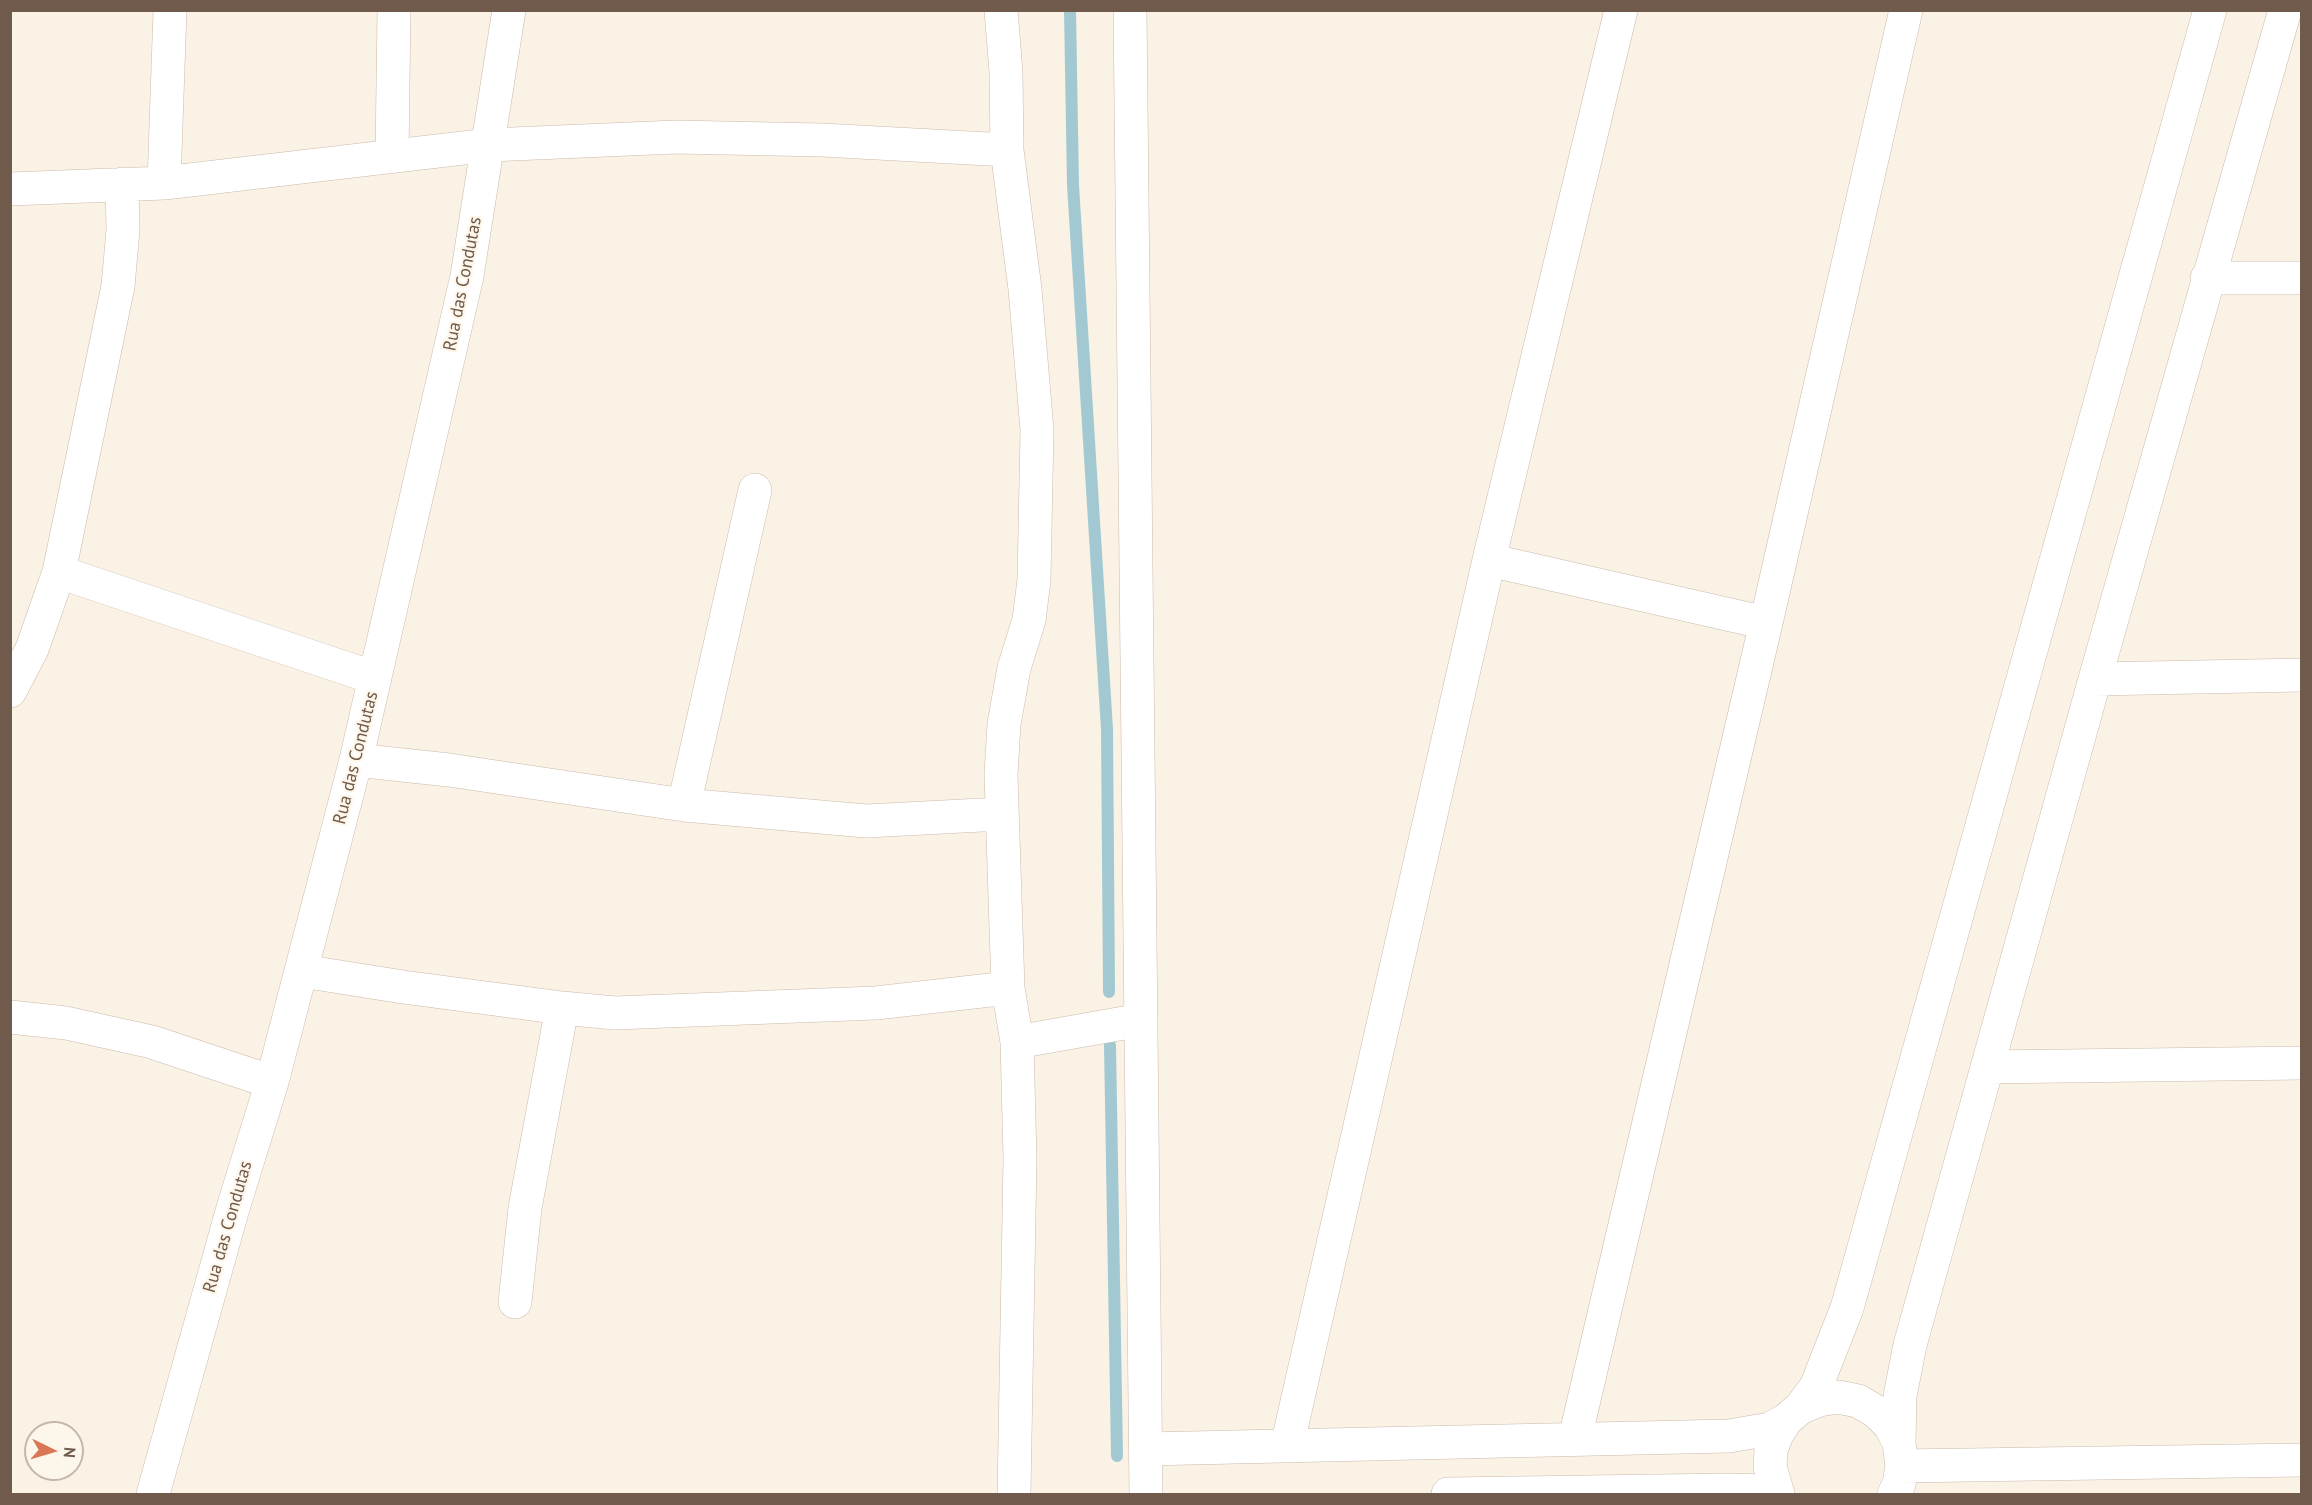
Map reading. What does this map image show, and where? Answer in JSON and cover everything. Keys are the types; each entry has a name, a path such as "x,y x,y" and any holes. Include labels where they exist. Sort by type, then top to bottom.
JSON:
{"street":[{"path":"164,183 170,10"},
{"path":"392,156 394,10"},
{"name":"Rua das Condutas","path":"153,1494 233,1208 272,1082 356,760 467,276 509,10"},
{"path":"1001,10 1006,72 1007,150 1025,289 1037,430 1034,580 1029,620 1014,668 1004,724 1001,814 1008,988 1017,1042 1020,1159 1014,1494"},
{"path":"1130,10 1123,1023 1146,1449 1146,1494"},
{"path":"1287,1446 1489,560 1621,10"},
{"path":"1575,1438 1766,623 1906,10"},
{"path":"1778,1494 1770,1467 1771,1450 1777,1434 1816,1387 1847,1308 2210,10"},
{"path":"1898,1468 1900,1396 1910,1345 2207,278 2285,10"},
{"path":"10,189 164,183 489,145 676,138 822,140 1007,150"},
{"path":"10,692 32,649 59,572 118,286 123,230 122,184"},
{"path":"2207,278 2301,278"},
{"path":"684,805 755,490"},
{"path":"1489,560 1766,623"},
{"path":"59,572 375,678"},
{"path":"2095,679 2301,675"},
{"path":"356,760 449,770 684,805 866,821 1001,814"},
{"path":"302,971 403,987 615,1013 876,1003 1008,988"},
{"path":"515,1302 525,1208 562,1008"},
{"path":"10,1017 66,1023 152,1042 272,1082"},
{"path":"1017,1042 1123,1023"},
{"path":"1987,1067 2301,1063"},
{"path":"1146,1449 1729,1436 1770,1429 1819,1400 1838,1397 1858,1401 1875,1411 1890,1425 1898,1468"},
{"path":"1898,1468 2301,1460"},
{"path":"1448,1494 1727,1490 1766,1491 1772,1494"}],"waterway":[{"path":"1070,10 1073,185 1107,729 1109,992"},
{"path":"1110,1045 1117,1456"}]}
